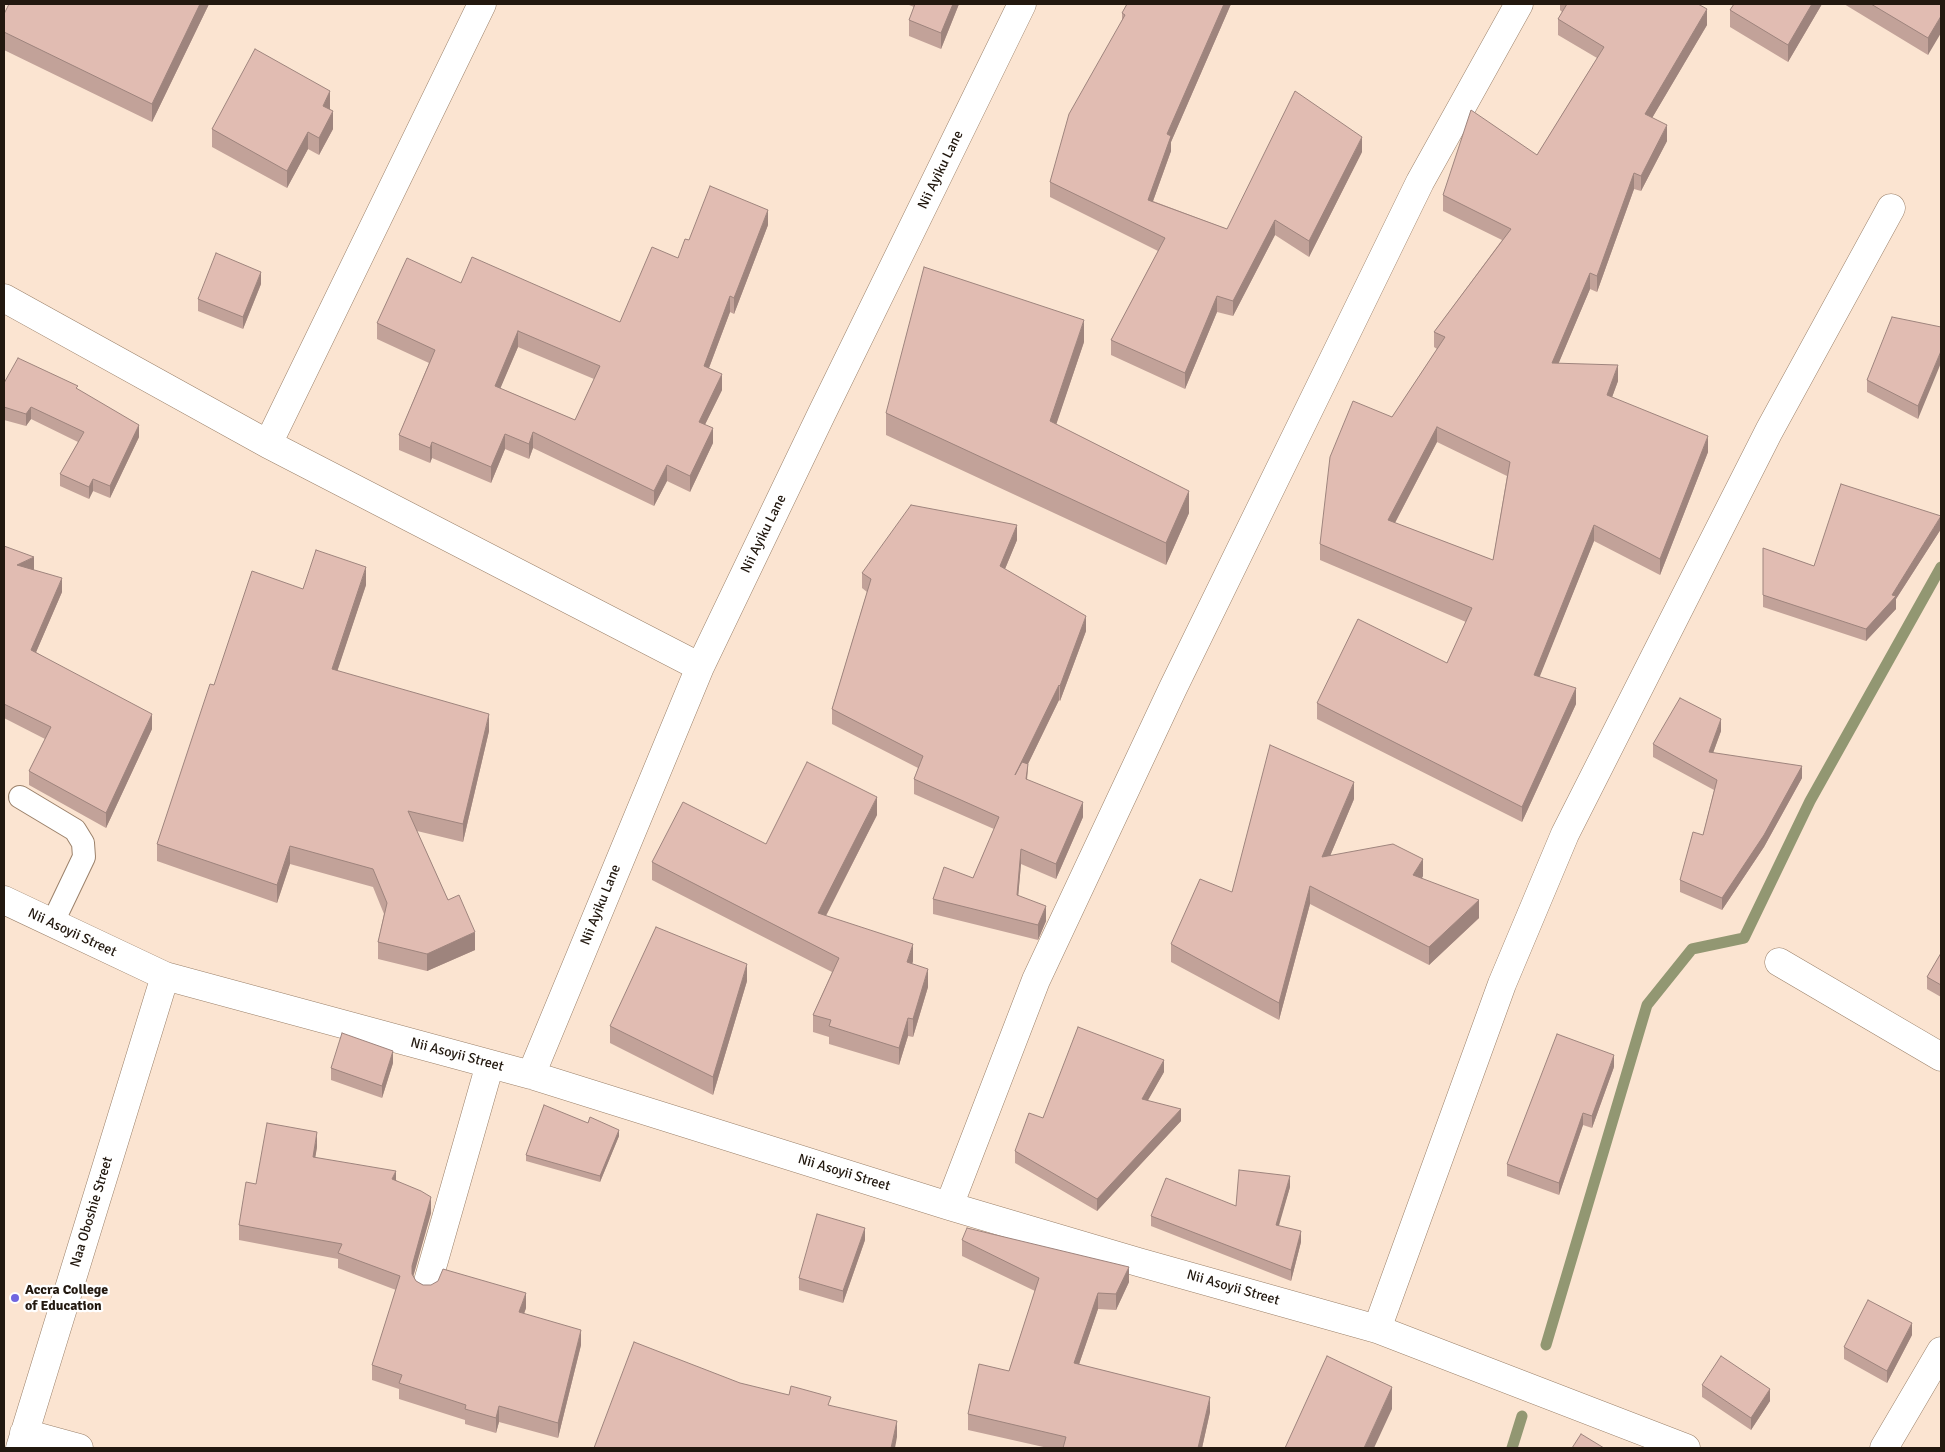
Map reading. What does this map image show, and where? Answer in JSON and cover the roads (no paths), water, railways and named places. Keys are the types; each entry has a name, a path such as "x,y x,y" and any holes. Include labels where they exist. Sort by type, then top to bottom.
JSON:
{"street":[{"path":"268,444 482,4"},
{"name":"Nii Ayiku Lane","path":"531,1076 700,667 1022,4"},
{"path":"949,1206 1036,980 1165,706 1420,182 1519,4"},
{"path":"1376,1329 1502,984 1565,834 1769,431 1891,208"},
{"path":"4,298 268,444 700,667"},
{"name":"Nii Asoyii Street","path":"4,900 165,976 490,1064 949,1206 1376,1329 1686,1448"},
{"path":"1779,962 1941,1057"},
{"name":"Naa Oboshie Street","path":"22,1441 165,976"},
{"path":"427,1285 490,1064"},
{"path":"1884,1448 1941,1351"},
{"path":"22,1441 79,1448"}],"lane":[{"path":"20,797 75,830 83,843 84,857 52,924"}],"waterway":[{"path":"1546,1345 1647,1005 1692,949 1744,938 1810,801 1941,567"},
{"path":"1512,1448 1522,1416"}],"place":[{"name":"Accra College of Education","path":"15,1298"}]}
